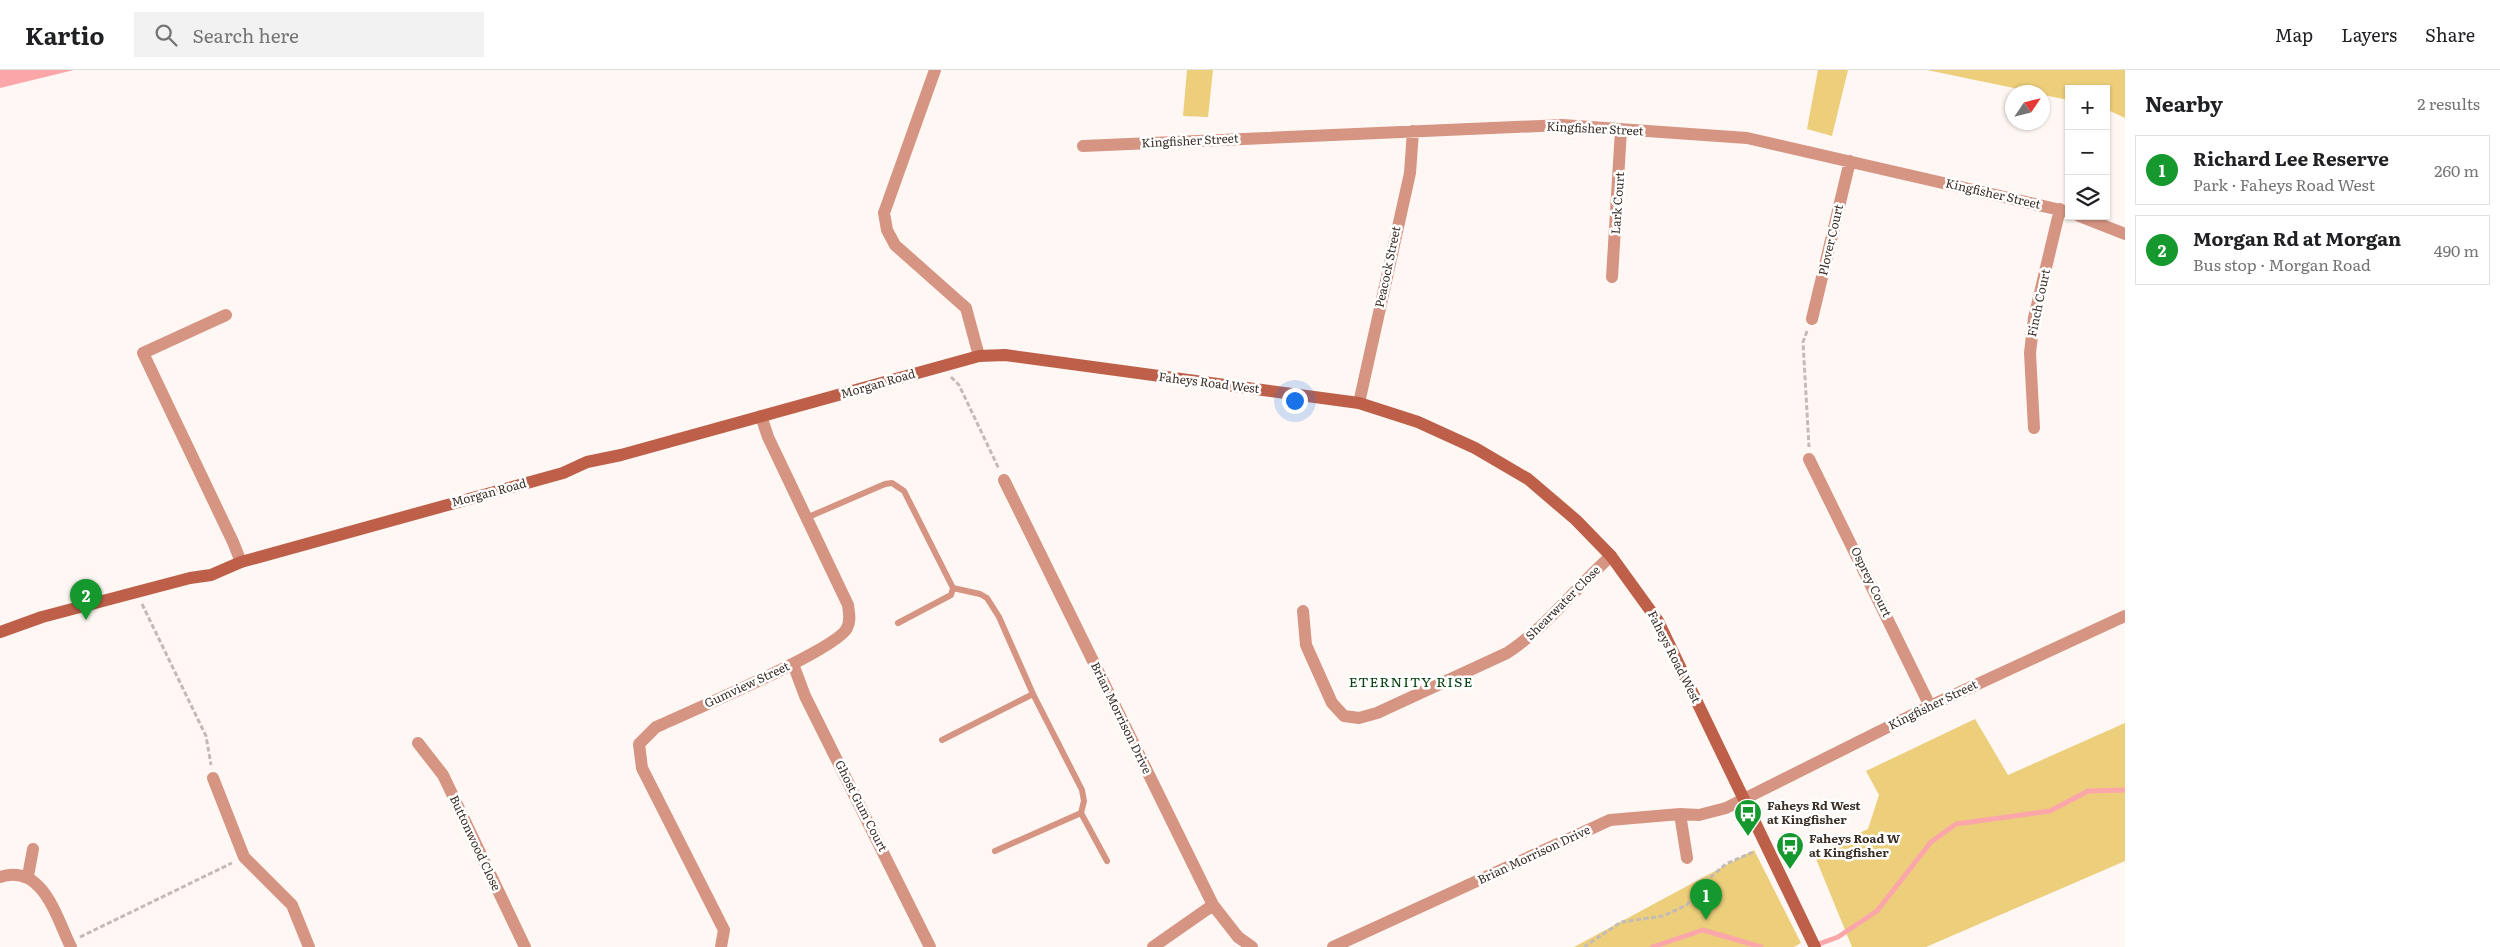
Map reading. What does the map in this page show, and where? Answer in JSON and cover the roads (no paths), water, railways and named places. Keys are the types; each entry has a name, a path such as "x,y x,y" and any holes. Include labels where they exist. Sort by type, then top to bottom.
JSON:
{"street":[{"path":"935,70 884,213 888,230 895,245 966,308 979,356"},
{"name":"Kingfisher Street","path":"1083,146 1562,125 1747,138 2064,211"},
{"name":"Lark Court","path":"1612,277 1621,130"},
{"name":"Peacock Street","path":"1359,403 1410,173 1413,131"},
{"name":"Plover Court","path":"1812,319 1850,161"},
{"name":"Finch Court","path":"2034,428 2029,374 2032,336 2064,211"},
{"path":"2089,220 2125,234"},
{"path":"226,315 143,353 241,562"},
{"name":"Faheys Road West","path":"979,356 1005,355 1359,403 1418,422 1474,448 1520,475 1576,520 1611,556 1658,621 1816,947"},
{"name":"Morgan Road","path":"0,632 42,617 190,578 212,575 241,562 563,473 587,462 621,455 979,356"},
{"name":"Gumview Street","path":"721,947 724,930 642,768 639,744 656,727 793,664 840,637 847,629 850,618 848,605 768,437 761,416"},
{"name":"Osprey Court","path":"1809,459 1930,706"},
{"name":"Brian Morrison Drive","path":"1004,480 1213,906 1238,937 1252,947"},
{"name":"Shearwater Close","path":"1303,611 1306,645 1332,703 1344,716 1359,718 1377,713 1506,653 1524,642 1582,582 1611,556"},
{"name":"Kingfisher Street","path":"1744,799 1930,706 2125,616"},
{"name":"Ghost Gum Court","path":"793,664 805,696 930,947"},
{"name":"Buttonwood Close","path":"418,744 443,775 525,947"},
{"path":"213,778 244,857 292,905 309,947"},
{"name":"Brian Morrison Drive","path":"1333,947 1610,820 1711,813 1744,799"},
{"path":"1680,814 1687,858"},
{"path":"28,876 33,849"},
{"path":"0,877 16,874 28,876 45,893 70,945"},
{"path":"1153,947 1213,906"}],"lane":[{"path":"806,518 884,484 892,483 904,491 953,588 951,596 898,623"},
{"path":"953,588 980,594 987,598 999,617 1033,694 1082,790 1084,800 1081,813 1107,861"},
{"path":"942,740 1033,694"},
{"path":"995,851 1081,813"}],"waterway":[{"path":"1816,945 1838,937 1877,911 1931,842 1956,824 2050,811 2088,791 2125,790"},
{"path":"1652,947 1703,930 1761,947"}],"place":[{"name":"Morgan Rd at Morgan","path":"86,620"},
{"name":"Faheys Rd West at Kingfisher","path":"1748,837"},
{"name":"Faheys Road W at Kingfisher","path":"1790,870"},
{"name":"Richard Lee Reserve","path":"1706,920"}],"district":[{"name":"ETERNITY RISE","path":"1411,682"}]}
